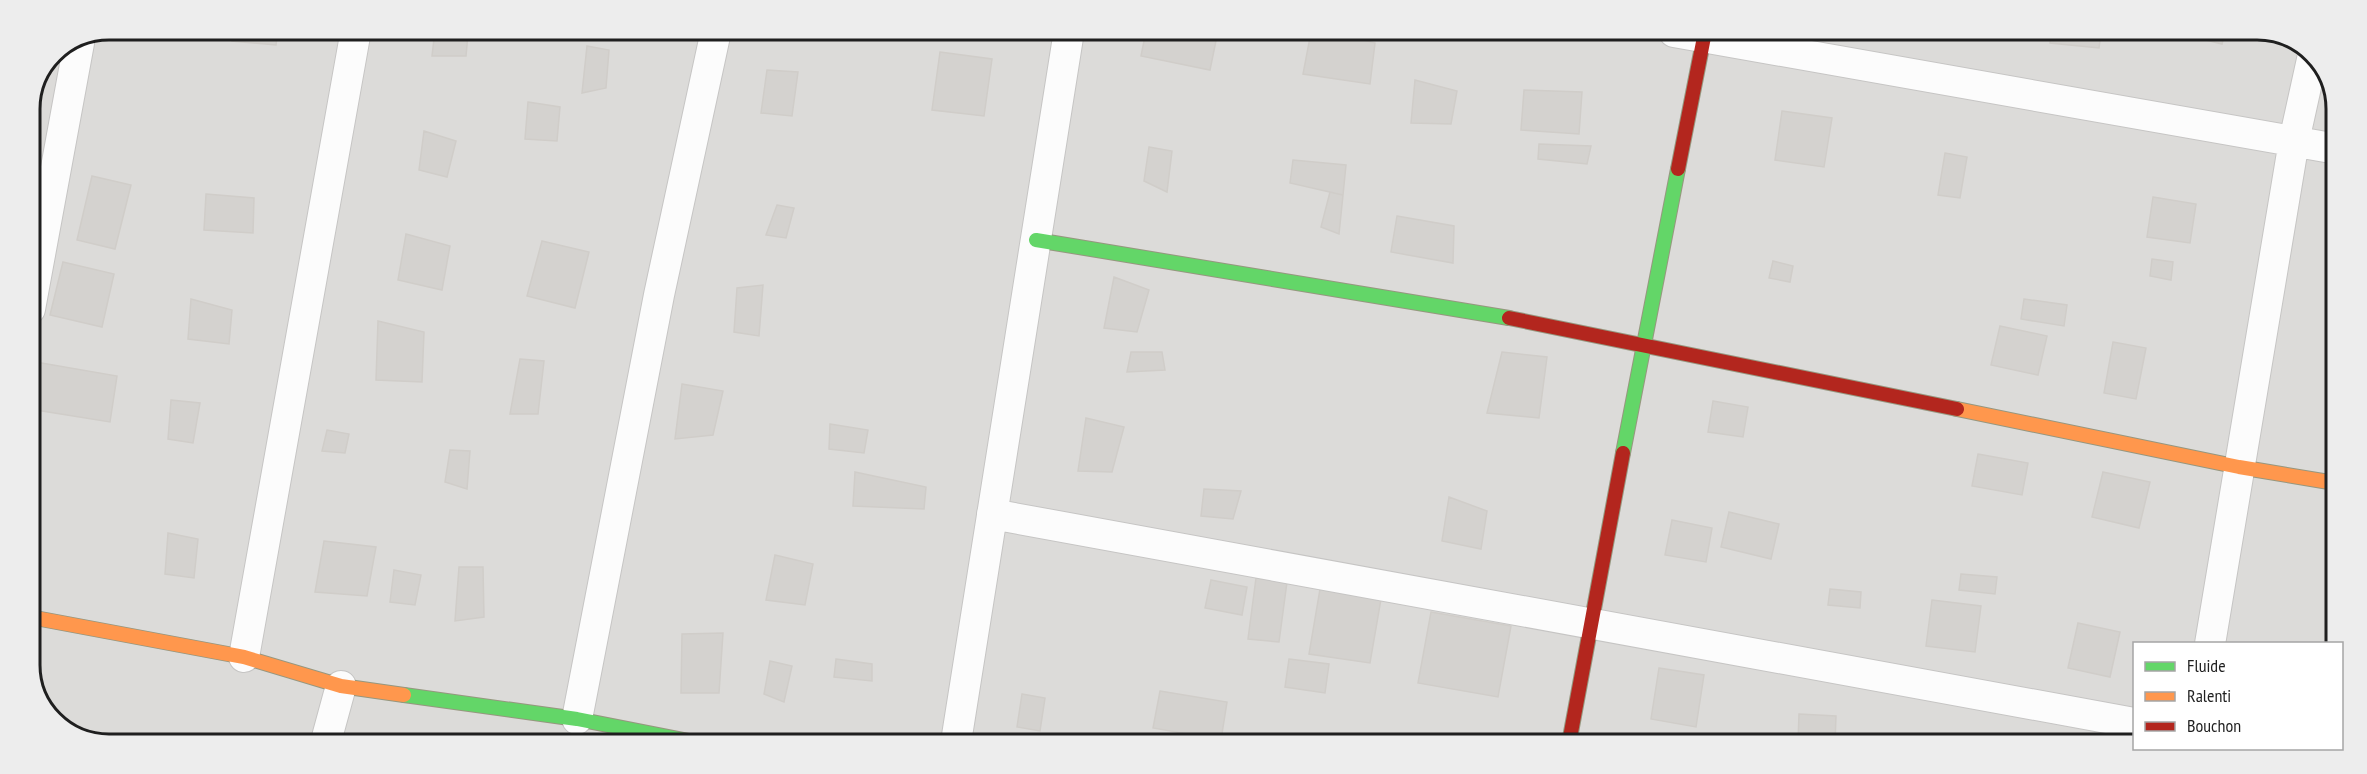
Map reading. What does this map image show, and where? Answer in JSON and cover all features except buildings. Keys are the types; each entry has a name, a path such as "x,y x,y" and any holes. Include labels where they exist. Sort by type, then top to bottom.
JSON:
{"street":[{"path":"244,657 354,40"},
{"path":"577,719 656,307 714,40"},
{"path":"957,734 1068,40"},
{"path":"1571,734 1643,344 1704,40"},
{"path":"1733,40 2326,147"},
{"path":"41,249 78,49"},
{"path":"2210,642 2294,141 2311,66"},
{"path":"1036,240 1531,322 2239,467 2326,482"},
{"path":"992,514 2133,723"},
{"path":"41,619 244,657 341,686 577,719 653,734"},
{"path":"328,734 341,686"}],"shaded area":[{"path":"110,40 2257,40 2275,43 2296,52 2315,71 2321,83 2326,105 2326,642 2133,642 2133,734 110,734 92,731 71,722 58,710 46,691 41,669 41,110 42,96 52,71 71,52 83,46"}],"traffic: fast":[{"path":"1623,453 1678,169"},
{"path":"1036,240 1509,318"},
{"path":"404,695 577,719 653,734"}],"traffic: slow":[{"path":"1957,409 2239,467 2326,482"},
{"path":"41,619 244,657 341,686 404,695"}],"traffic: jam":[{"path":"1678,169 1703,40"},
{"path":"1509,318 1957,409"},
{"path":"1571,734 1623,453"}]}
